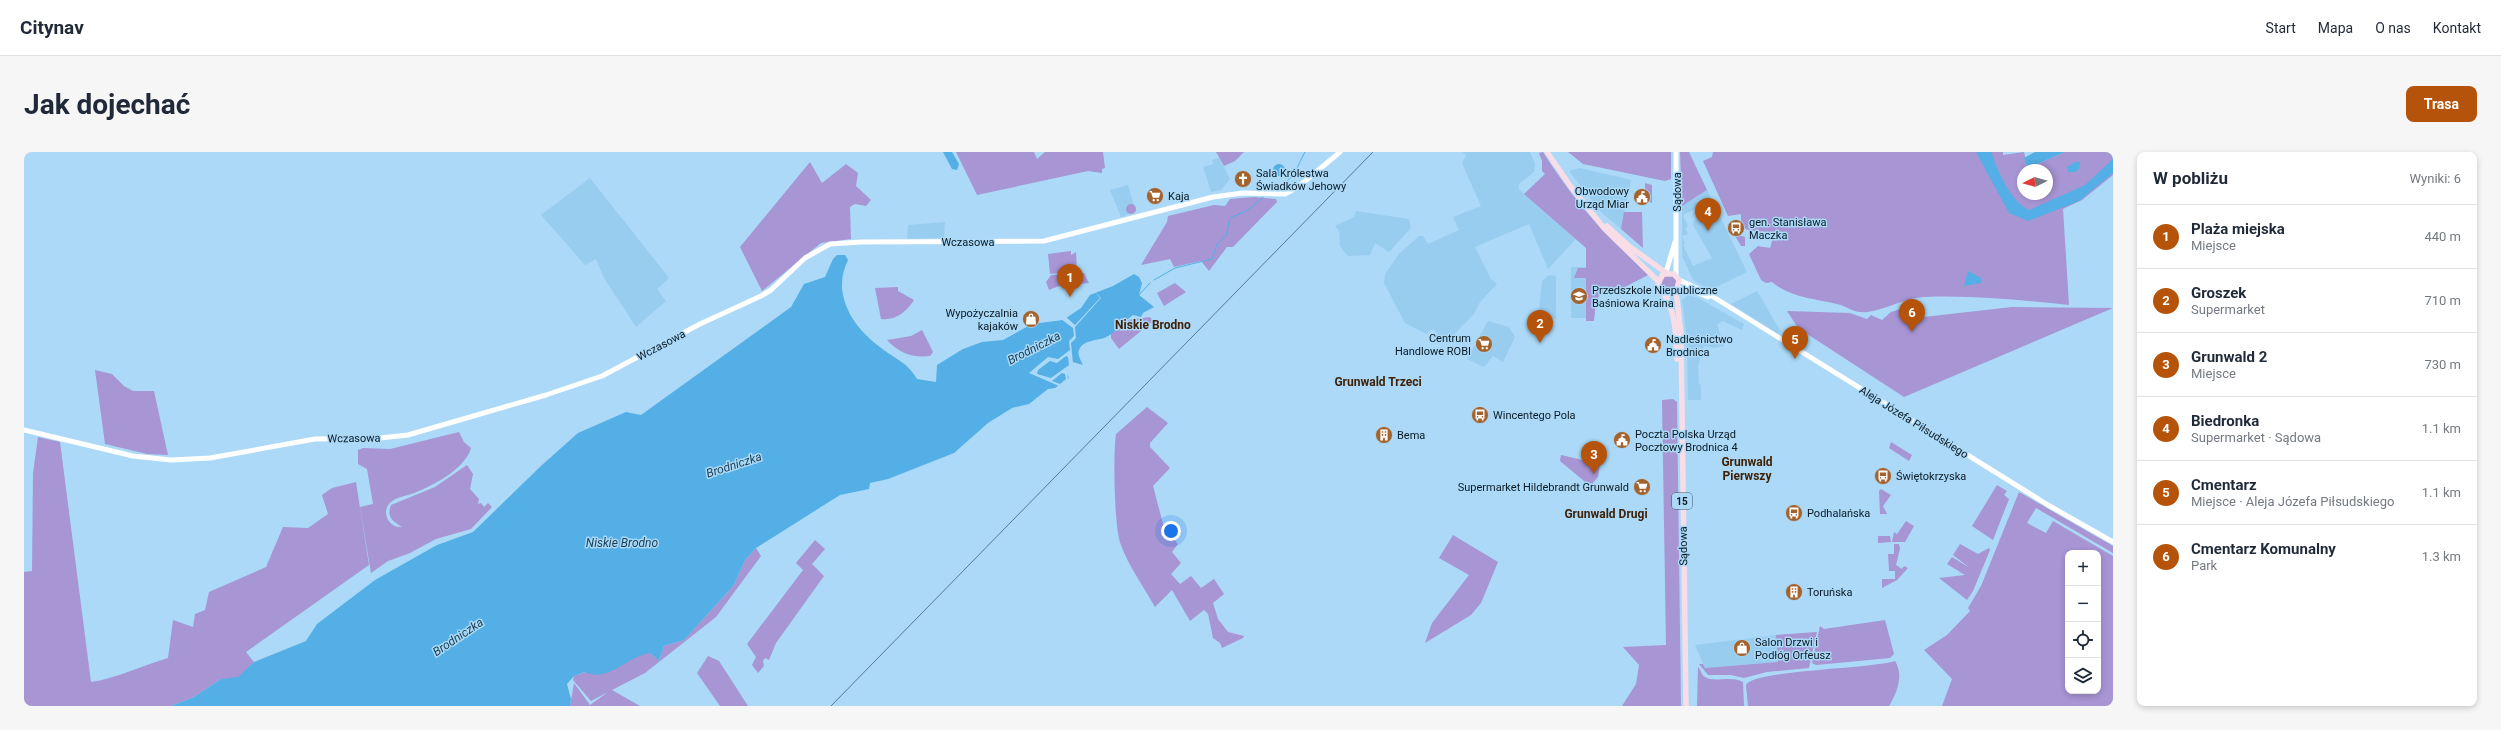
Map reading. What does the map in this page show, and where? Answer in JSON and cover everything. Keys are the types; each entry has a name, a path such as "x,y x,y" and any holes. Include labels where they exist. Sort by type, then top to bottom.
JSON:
{"main road":[{"name":"15","path":"1547,152 1571,187 1604,228 1658,281 1659,289 1663,292"},
{"name":"15","path":"1592,213 1630,247 1677,278 1677,290"},
{"path":"1658,281 1666,272"},
{"path":"1663,292 1670,294 1677,290"},
{"name":"Sądowa","path":"1677,290 1681,334 1680,386 1686,706"},
{"name":"Sądowa","path":"1663,292 1674,318 1680,386"}],"street":[{"name":"Wczasowa","path":"24,430 133,456 171,460 222,456 315,439 380,438 408,435 539,397 602,376 700,324 771,290 805,258 830,244 861,242 1044,241 1213,197 1255,193 1285,194 1298,187 1340,152"},
{"name":"Sądowa","path":"1676,152 1677,278"},
{"name":"Sądowa","path":"1666,272 1673,256 1677,231"},
{"name":"Aleja Józefa Piłsudskiego","path":"1677,278 1717,300 2042,501 2113,542"},
{"name":"Aleja Józefa Piłsudskiego","path":"1677,290 1686,288 1717,300"}],"shaded area":[{"path":"956,152 1034,152 1037,159 1045,152 1103,152 1105,168 1102,169 1102,173 1088,171 977,195"},
{"path":"1216,152 1244,152 1235,161 1224,166"},
{"path":"1462,152 1530,152 1535,164 1534,172 1519,184 1519,189 1576,239 1548,269 1529,224 1475,247 1491,279 1497,284 1480,302 1474,314 1446,343 1433,329 1426,334 1405,323 1384,283 1385,274 1399,254 1419,236 1423,236 1428,244 1459,230 1453,217 1481,206 1462,163 1466,155"},
{"path":"1543,152 1566,186 1591,218 1619,247 1650,274 1619,290 1618,293 1600,295 1596,300 1594,321 1586,321 1586,278 1574,278 1578,268 1586,268 1586,248 1524,194 1545,174 1542,171 1542,161 1539,153"},
{"path":"1568,152 1671,152 1671,179 1665,181 1583,164"},
{"path":"1680,152 1689,152 1707,190 1682,206"},
{"path":"1713,152 2003,152 2003,155 2024,152 2027,164 2017,164 2017,200 2053,200 2053,164 2037,164 2065,152 2113,152 2113,175 2082,200 2063,209 2069,305 1978,297 1924,297 1910,299 1875,311 1863,312 1841,305 1794,294 1772,282 1766,283 1761,280 1749,254 1758,246 1770,248 1773,238 1772,232 1751,231 1741,227 1741,214 1728,216 1703,161 1712,157"},
{"path":"1219,158 1230,179 1221,190 1211,192 1203,167 1213,164 1212,160"},
{"path":"810,162 822,183 846,164 858,173 856,186 871,200 866,206 855,204 850,207 851,239 821,243 762,291 740,247"},
{"path":"1580,168 1631,180 1621,229 1601,212 1569,171"},
{"path":"590,178 669,278 657,289 666,301 636,327 604,278 596,259 585,265 541,215"},
{"path":"1645,183 1652,185 1652,203 1645,200"},
{"path":"1128,185 1136,212 1121,217 1110,190"},
{"path":"1707,190 1747,272 1710,290 1693,280 1682,256 1682,236 1682,206","holes":["1702,198 1709,214 1694,221 1693,225 1712,258 1693,266 1683,245 1685,244 1682,236 1688,234 1685,228 1688,227 1683,215 1699,207 1696,201"]},
{"path":"1254,197 1276,199 1277,202 1233,247 1227,247 1209,271 1201,261 1174,267 1170,259 1141,265 1167,222 1168,216 1214,205 1225,206 1230,199"},
{"path":"1129,204 1133,204 1135,205 1135,213 1129,214 1126,211 1126,207"},
{"path":"1356,211 1409,219 1411,228 1389,252 1375,243 1370,255 1348,256 1340,246 1339,231 1335,226 1354,217"},
{"path":"1624,212 1642,212 1643,248 1621,229"},
{"path":"945,222 944,238 907,239 908,225"},
{"path":"1734,234 1745,237 1745,246 1741,246"},
{"path":"1071,251 1071,255 1076,252 1077,271 1050,274 1048,254"},
{"name":"Przedszkole Niepubliczne Baśniowa Kraina","path":"1571,267 1586,267 1586,318 1571,318"},
{"path":"1084,273 1089,283 1059,286 1049,290 1046,282 1051,275"},
{"path":"1549,275 1556,276 1556,318 1538,318 1542,281"},
{"path":"1669,275 1676,280 1677,283 1672,290 1669,291 1662,286 1661,283 1666,276"},
{"path":"1175,283 1186,292 1164,306 1157,293"},
{"path":"898,287 898,291 914,300 908,308 896,317 881,319 875,288"},
{"path":"1757,291 1781,332 1778,334 1731,304"},
{"path":"1688,295 1698,298 1744,324 1742,330 1723,321 1717,324 1724,346 1714,348 1704,346 1698,366 1699,384 1701,385 1701,400 1688,400 1687,340 1682,300"},
{"path":"1906,307 1915,318 2012,307 2113,308 1904,397 1798,328 1787,311 1850,313 1867,319 1871,315 1882,320 1891,312"},
{"path":"1150,317 1153,321 1119,349 1111,338 1111,333 1122,328 1128,320"},
{"path":"1488,321 1509,327 1515,337 1503,362 1493,356 1484,367 1467,359"},
{"path":"922,330 933,352 930,356 906,354 887,340 911,336"},
{"path":"95,370 112,374 124,386 133,391 154,391 168,455 147,454 105,444"},
{"path":"1673,399 1677,402 1681,706 1622,706 1636,684 1639,665 1623,647 1666,645 1662,400"},
{"path":"1147,407 1168,423 1150,443 1150,447 1170,468 1153,486 1166,535 1169,532 1178,544 1172,552 1181,563 1171,574 1180,584 1191,576 1201,588 1214,579 1224,594 1213,603 1218,619 1228,632 1244,636 1243,638 1222,648 1220,643 1213,638 1208,614 1204,610 1190,621 1172,590 1155,607 1132,569 1121,545 1117,524 1115,491 1116,434"},
{"path":"459,432 464,442 471,448 468,456 462,463 439,481 422,490 397,498 391,502 387,508 386,516 391,523 398,527 402,527 393,521 390,516 389,513 391,505 435,487 467,465 473,474 470,489 479,499 478,504 481,503 484,507 488,503 492,507 471,529 436,539 410,553 388,561 371,573 360,507 373,504 367,469 358,464 358,450 363,448 390,449"},
{"path":"38,437 60,442 91,682 119,675 168,658 173,620 193,627 195,614 205,610 209,592 266,567 283,527 308,528 328,514 322,495 332,488 356,482 369,565 246,652 254,662 238,678 221,679 194,697 171,706 24,706 24,572 32,571 33,473"},
{"path":"1891,442 1912,455 1909,461 1889,448"},
{"path":"1561,455 1600,464 1598,477 1590,486 1560,461"},
{"path":"1997,485 2007,491 2004,495 2009,499 1993,540 1972,526"},
{"path":"1881,489 1891,495 1883,506 1887,514 1880,514 1879,491"},
{"path":"2019,492 2113,546 2113,553 2036,508 2027,523 2046,533 2053,521 2113,556 2113,706 1942,706 1952,679 1924,650 1947,635 1970,611 1968,608 1981,586"},
{"path":"1906,521 1914,526 1905,542 1892,542 1894,532 1897,534"},
{"path":"1453,535 1498,562 1481,603 1471,615 1425,643 1432,623 1469,575 1439,558"},
{"path":"1878,536 1890,536 1891,542 1878,543"},
{"path":"815,540 825,549 812,564 824,576 776,643 769,660 765,658 763,661 764,666 758,673 752,665 756,657 747,644 803,570 796,563"},
{"path":"1894,544 1899,544 1900,549 1896,565 1902,569 1904,566 1908,568 1897,580 1882,588 1882,579 1895,579 1895,571 1889,571 1888,554 1894,554"},
{"path":"1960,544 1978,554 1989,548 1990,550 1973,591 1967,600 1939,578 1965,575 1947,564 1952,557 1970,568 1953,555"},
{"path":"756,548 761,556 716,617 645,673 612,690 640,706 570,706 574,683 590,705 608,692 591,701 573,680 574,676 639,654 650,653 659,661 664,646 684,640 734,585 745,560"},
{"path":"1885,620 1894,654 1890,658 1816,665 1812,663 1820,626 1824,629"},
{"path":"1817,632 1809,668 1767,672 1744,678 1731,675 1708,675 1699,664 1703,664 1705,668 1778,662 1776,635"},
{"path":"1776,635 1779,662 1705,668 1695,645"},
{"path":"708,656 719,661 748,706 720,706 697,673"},
{"path":"1895,661 1898,666 1899,678 1897,690 1889,706 1748,706 1746,685 1753,680 1789,673 1882,664"},
{"path":"1698,667 1703,675 1709,679 1733,679 1743,682 1744,706 1697,706"}],"water":[{"path":"943,152 952,152 959,164 957,170 952,169"},
{"path":"1976,152 1991,152 1997,168 2010,193 2022,206 2029,210 2085,185 2113,159 2113,173 2079,201 2028,221 2009,213"},
{"path":"2035,152 2065,152 2037,164 2026,164 2024,158"},
{"path":"2075,162 2080,162 2079,169 2075,172 2068,172 2067,167"},
{"path":"1277,164 1281,164 1285,170 1281,176 1277,176 1273,172 1273,168"},
{"name":"Niskie Brodno","path":"837,255 845,255 848,260 844,269 842,289 847,307 855,323 874,342 901,361 917,379 936,382 937,365 963,349 982,342 1003,340 1032,324 1063,320 1081,308 1090,295 1113,286 1134,274 1139,277 1142,283 1139,295 1154,307 1143,313 1141,317 1133,315 1116,331 1108,336 1083,344 1078,353 1083,365 1073,362 1065,369 1069,378 1055,388 1048,389 1029,404 1012,408 988,423 954,453 888,479 870,483 869,489 840,495 756,548 745,560 734,585 684,640 664,646 659,661 650,653 642,655 610,672 594,674 585,672 574,676 567,684 571,699 570,706 171,706 194,697 221,679 238,677 254,662 306,641 317,624 375,580 437,545 473,532 542,465 578,433 626,412 641,415 791,307 804,284 825,277 833,259"},
{"path":"1968,271 1981,278 1981,283 1964,286"}],"pier":[{"path":"1094,291 1101,298 1075,327 1076,338 1071,343 1073,363 1067,369 1068,379 1059,386 1029,373 1048,357 1058,359 1070,350 1069,341 1074,336 1073,328 1061,319 1065,316 1075,325 1100,298","holes":["1066,356 1068,357 1069,365 1051,378 1037,374 1038,370 1050,361 1057,363","1062,373 1065,374 1066,379 1060,384 1052,381"]}],"waterway":[{"name":"Brodniczka","path":"1269,190 1270,187 1284,183 1293,175 1305,152"},
{"name":"Brodniczka","path":"1154,280 1175,268 1212,259 1217,244 1226,236 1230,218 1248,210 1263,197"},
{"name":"Brodniczka","path":"1138,296 1150,283"}],"railway":[{"path":"831,706 1373,152"}],"place":[{"name":"Sala Królestwa Świadków Jehowy","path":"1243,179"},
{"name":"Kaja","path":"1155,196"},
{"name":"Obwodowy Urząd Miar","path":"1642,197"},
{"name":"gen. Stanisława Maczka","path":"1736,228"},
{"name":"Biedronka","path":"1708,231"},
{"name":"Przedszkole Niepubliczne Baśniowa Kraina","path":"1579,296"},
{"name":"Plaża miejska","path":"1070,297"},
{"name":"Wypożyczalnia kajaków","path":"1031,319"},
{"name":"Cmentarz Komunalny","path":"1912,332"},
{"name":"Groszek","path":"1540,343"},
{"name":"Centrum Handlowe ROBI","path":"1484,344"},
{"name":"Nadleśnictwo Brodnica","path":"1653,345"},
{"name":"Cmentarz","path":"1795,359"},
{"name":"Wincentego Pola","path":"1480,415"},
{"name":"Bema","path":"1384,435"},
{"name":"Poczta Polska Urząd Pocztowy Brodnica 4","path":"1622,440"},
{"name":"Grunwald 2","path":"1594,474"},
{"name":"Świętokrzyska","path":"1883,476"},
{"name":"Supermarket Hildebrandt Grunwald","path":"1642,487"},
{"name":"Podhalańska","path":"1794,513"},
{"name":"Toruńska","path":"1794,592"},
{"name":"Salon Drzwi i Podłóg Orfeusz","path":"1742,648"}],"district":[{"name":"Niskie Brodno","path":"1153,325"},
{"name":"Grunwald Trzeci","path":"1378,382"},
{"name":"Grunwald Pierwszy","path":"1747,469"},
{"name":"Grunwald Drugi","path":"1606,514"}]}
